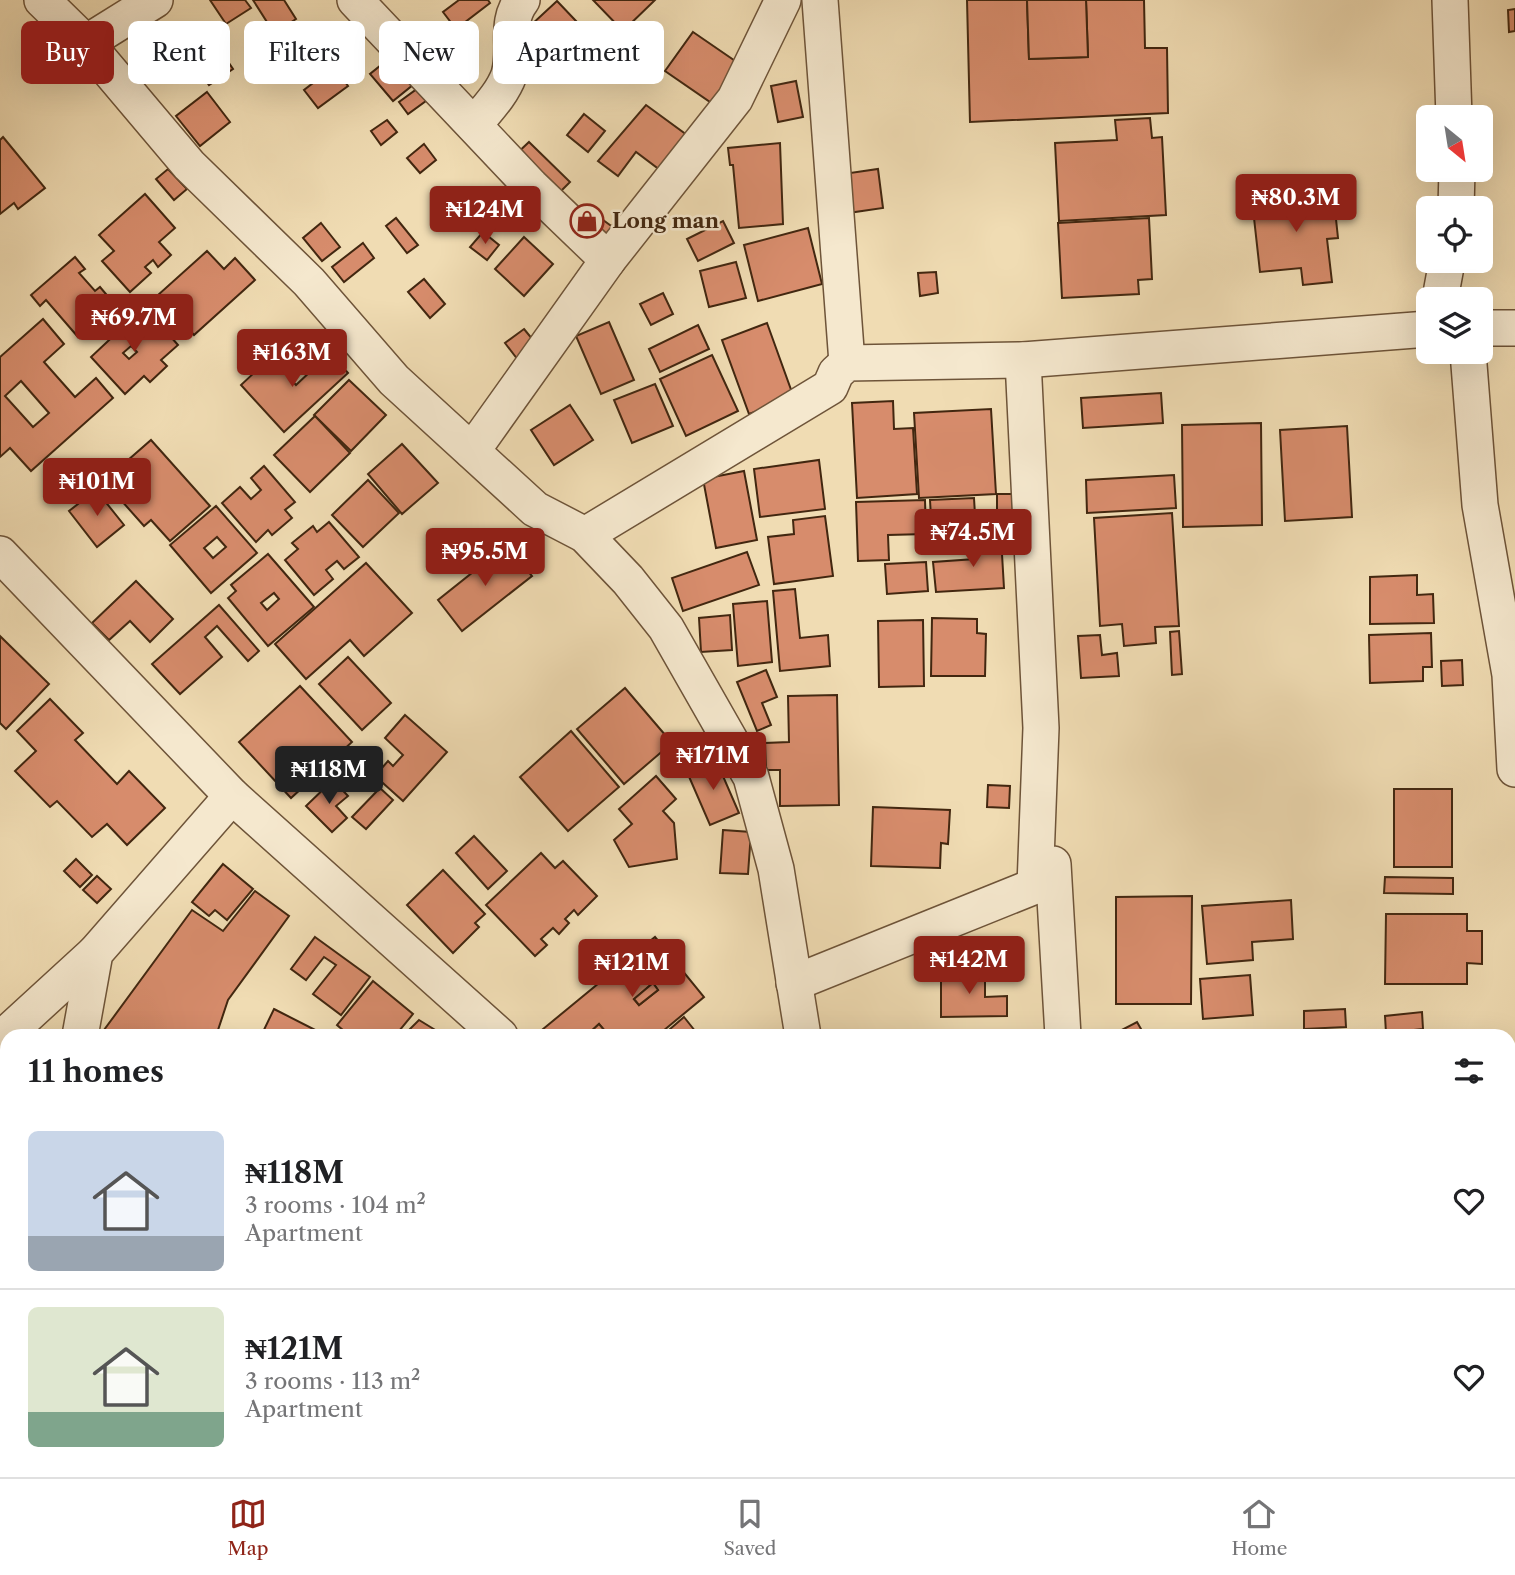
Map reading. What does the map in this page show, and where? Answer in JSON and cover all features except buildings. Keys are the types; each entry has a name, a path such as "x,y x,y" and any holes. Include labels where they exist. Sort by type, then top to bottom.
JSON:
{"street":[{"path":"42,0 63,21"},
{"path":"114,26 155,0"},
{"path":"355,0 531,186 608,260"},
{"path":"474,125 502,91 509,73 513,48 511,19 522,0"},
{"path":"472,451 608,260 735,99 783,0"},
{"path":"820,0 847,363"},
{"path":"1450,0 1454,105"},
{"path":"114,76 189,165 309,282 394,380 535,509 585,535 628,580 666,628 751,777 776,869 802,1029"},
{"path":"1493,328 1515,328"},
{"path":"585,535 830,387 836,373 847,363 1023,360 1416,330"},
{"path":"1023,360 1041,728 1035,886"},
{"path":"1469,364 1480,505 1510,675 1515,769"},
{"path":"0,554 232,796 471,1024"},
{"path":"12,1029 95,953 232,796"},
{"path":"794,983 1035,886 1053,864 1063,1029"},
{"path":"81,1029 95,953"}],"place":[{"name":"Long man","path":"587,221"}]}
